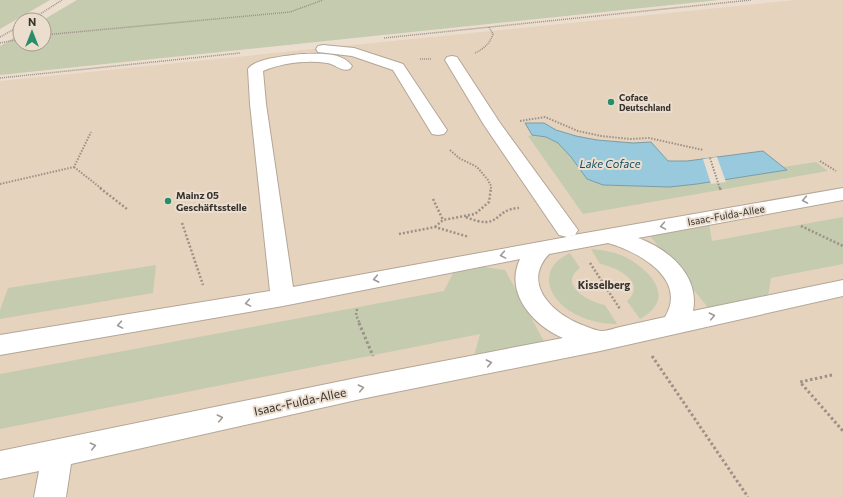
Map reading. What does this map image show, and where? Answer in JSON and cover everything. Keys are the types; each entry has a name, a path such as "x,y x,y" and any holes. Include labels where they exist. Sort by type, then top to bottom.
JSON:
{"street":[{"path":"283,297 258,104 255,69 252,61 257,58 298,51 331,49 346,50 367,56 400,69 438,130"},
{"path":"255,69 274,63 305,59 333,60 345,66"},
{"path":"452,60 493,125 567,230"},
{"name":"Isaac-Fulda-Allee","path":"0,345 283,297 542,248 843,194"},
{"path":"608,236 644,249 660,259 672,271 680,284 683,298 682,312 674,324"},
{"name":"Isaac-Fulda-Allee","path":"542,248 532,257 527,268 527,288 534,301 545,314 561,326 580,335 600,340"},
{"name":"Isaac-Fulda-Allee","path":"0,465 843,288"},
{"path":"50,497 58,453"}],"path":[{"path":"43,12 62,0"},
{"path":"52,34 290,12 323,0"},
{"path":"452,60 481,51 490,43 492,34 489,27 751,0"},
{"path":"0,37 12,30"},
{"path":"0,43 12,41"},
{"path":"493,125 545,117 578,131 601,136 630,139 649,138 703,150"},
{"path":"435,227 443,220 475,214 489,202 491,186 475,165 456,158 448,148 438,130"},
{"path":"74,167 91,132"},
{"path":"710,158 721,190"},
{"path":"820,161 837,172"},
{"path":"0,184 74,167"},
{"path":"74,167 127,209"},
{"path":"433,199 443,220"},
{"path":"465,217 480,223 492,222 513,208 521,209"},
{"path":"182,223 205,291"},
{"path":"798,225 843,246"},
{"path":"399,234 435,227 472,237"},
{"path":"586,258 623,314"},
{"path":"358,303 356,315 374,355 370,362"},
{"path":"649,351 748,497"},
{"path":"832,375 800,382 843,431"}],"shaded area":[{"name":"Kisselberg","path":"795,0 843,0 843,497 0,497 0,81"}],"green space":[{"path":"0,0 50,0 29,12 12,12 12,22 0,29"},
{"path":"77,0 719,0 0,75 0,46 12,39 12,52 52,52 52,15"},
{"path":"532,135 546,137 558,143 571,157 578,168 603,185 670,187 786,170 783,167 816,162 828,171 583,214 528,136"},
{"path":"843,217 843,264 771,278 768,296 710,310 650,236 709,224 712,241"},
{"path":"591,249 618,254 635,263 651,277 656,286 658,295 657,303 649,313 640,319 627,301 633,294 634,288 632,282 627,276 614,268 600,264"},
{"path":"570,253 580,268 574,274 572,281 574,286 578,292 584,296 605,305 617,324 596,322 577,315 559,302 553,293 549,276 552,267 559,260"},
{"path":"156,265 153,293 0,319 0,310 8,288"},
{"path":"478,266 505,270 545,343 474,356 480,334 0,429 0,374 444,291 455,269"}],"water":[{"name":"Lake Coface","path":"525,123 544,123 556,130 597,140 633,143 651,142 668,161 687,161 763,151 787,170 670,187 603,185 587,179 571,157 558,143 546,137 532,135"}],"pier":[{"path":"717,157 726,182 711,184 703,159"}],"place":[{"name":"Coface Deutschland","path":"611,102"},
{"name":"Mainz 05 Geschäftsstelle","path":"168,201"}],"district":[{"name":"Kisselberg","path":"604,284"}]}
